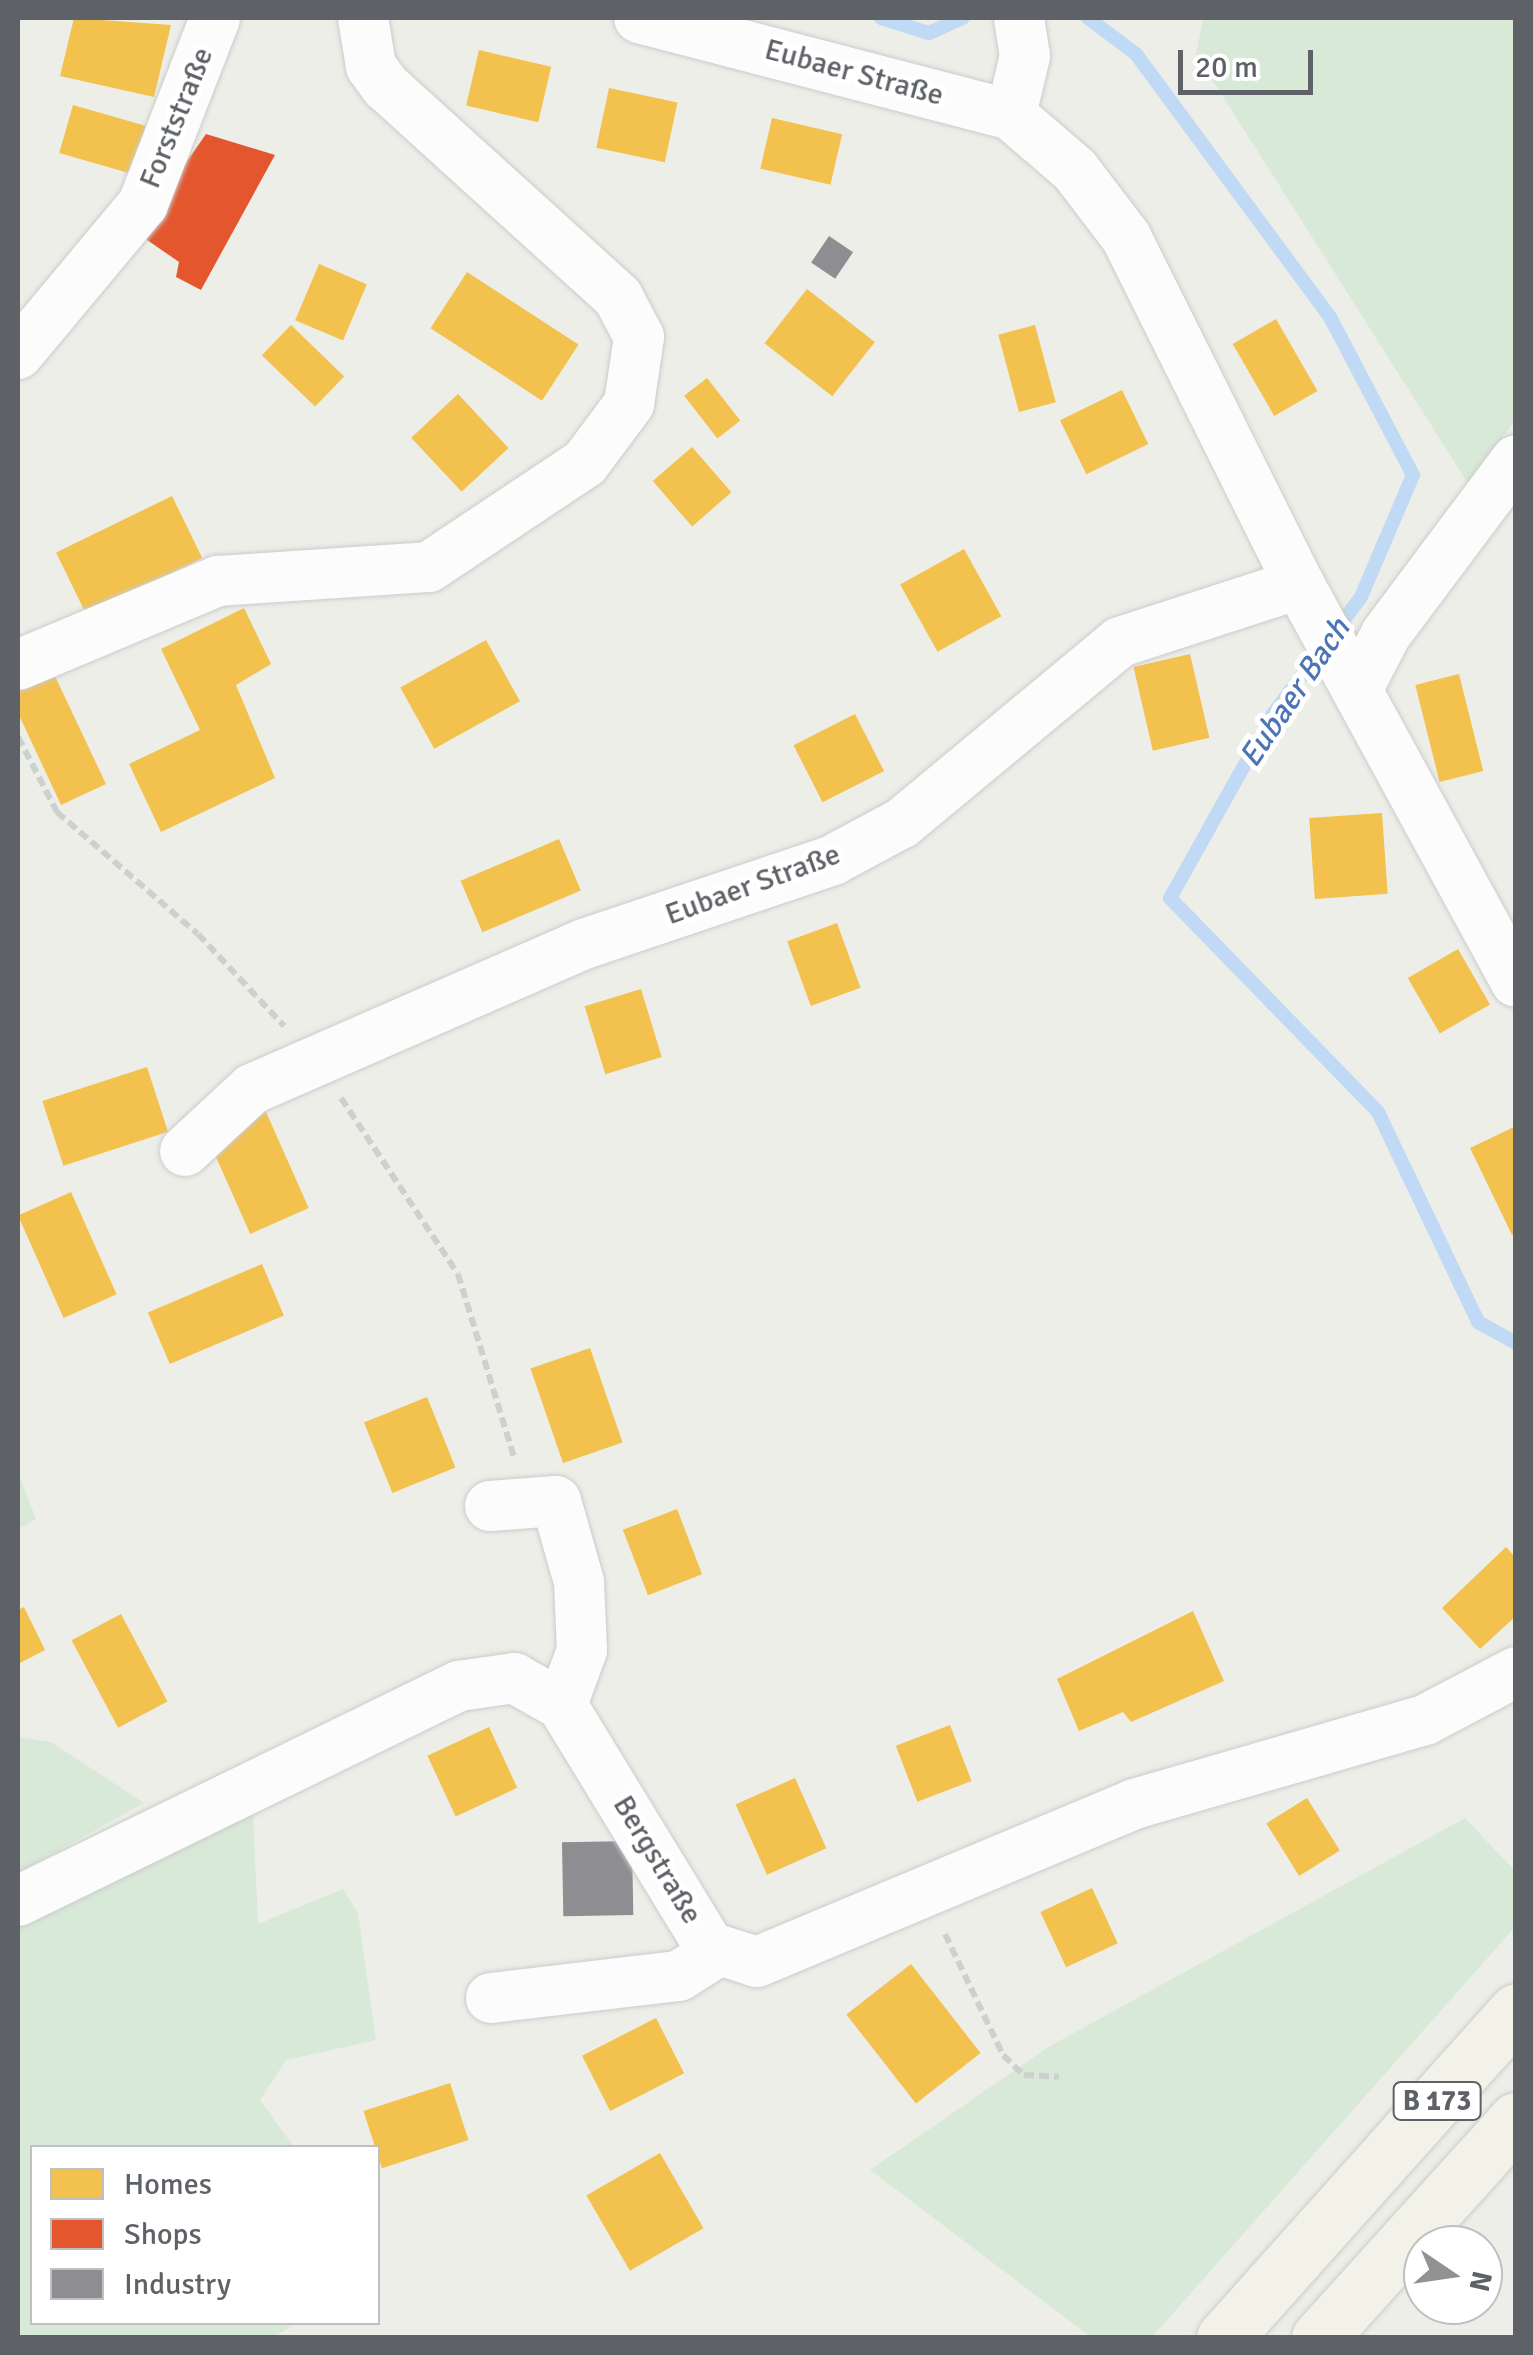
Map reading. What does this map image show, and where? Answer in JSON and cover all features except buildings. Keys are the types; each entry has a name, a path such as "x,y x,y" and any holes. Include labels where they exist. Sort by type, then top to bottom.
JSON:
{"main road":[{"name":"B 173","path":"1224,2338 1516,2012"},
{"name":"B 173","path":"1319,2338 1516,2120"}],"street":[{"name":"Forststraße","path":"18,354 143,204 214,18"},
{"path":"18,665 218,582 428,568 585,463 630,404 640,337 618,297 386,87 371,66 364,18"},
{"name":"Eubaer Straße","path":"640,18 1011,114 1075,170 1126,236 1309,602 1516,982"},
{"path":"1011,114 1025,56 1019,18"},
{"path":"1350,678 1516,460"},
{"path":"1454,542 1516,502"},
{"name":"Eubaer Straße","path":"185,1152 252,1088 584,944 832,860 902,823 1120,642 1309,602"},
{"path":"490,1506 556,1500 579,1582 581,1633 562,1704"},
{"name":"Bergstraße","path":"18,1901 115,1846 486,1677 514,1678 562,1704 718,1952 742,1962 775,1959 1134,1804 1425,1720 1516,1672"},
{"path":"491,1998 679,1976 718,1952"}],"path":[{"path":"928,1893 1003,2055 1024,2076 1059,2077"}],"green space":[{"path":"1203,18 1515,18 1515,420 1469,485 1196,54"},
{"path":"18,1472 36,1519 18,1529"},
{"path":"18,1737 51,1742 144,1803 18,1873"},
{"path":"253,1813 258,1924 343,1889 358,1913 376,2040 286,2060 260,2100 293,2145 30,2145 30,2325 294,2325 272,2338 18,2338 18,1926"},
{"path":"1465,1818 1515,1871 1515,1927 1152,2337 1091,2337 870,2170 1050,2046"}],"waterway":[{"name":"Eubaer Bach","path":"881,18 929,33 963,18"},
{"name":"Eubaer Bach","path":"1088,18 1136,54 1330,317 1413,475 1361,597 1337,629"},
{"name":"Eubaer Bach","path":"1324,646 1273,714 1170,898 1378,1112 1478,1322 1516,1343"}]}
